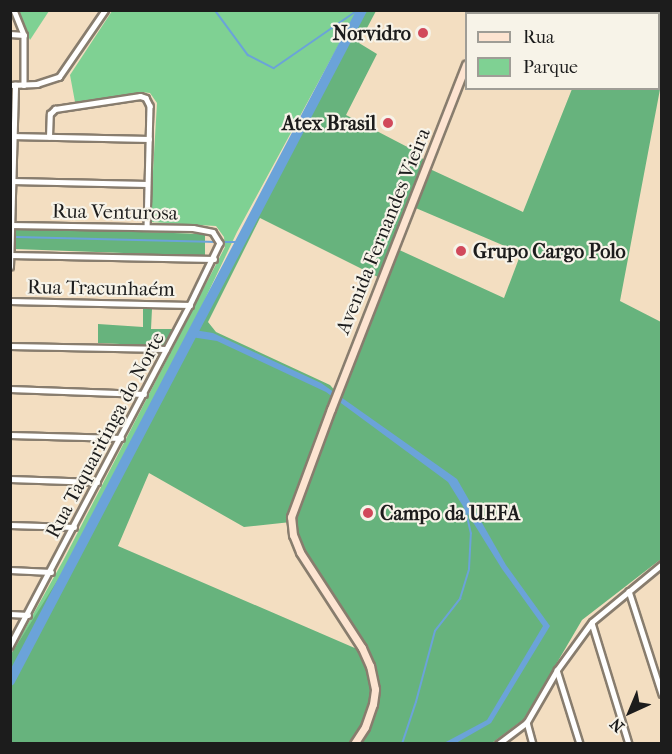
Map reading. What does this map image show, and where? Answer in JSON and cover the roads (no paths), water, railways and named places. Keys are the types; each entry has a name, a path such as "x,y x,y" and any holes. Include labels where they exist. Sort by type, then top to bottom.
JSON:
{"main road":[{"name":"Avenida Fernandes Vieira","path":"354,744 365,727 373,704 375,689 370,666 362,648 300,552 291,522 331,409 465,68"}],"street":[{"path":"14,10 24,35 24,85"},
{"path":"10,267 13,85 48,82 66,71 105,10"},
{"path":"10,34 24,35"},
{"path":"50,137 50,114 55,109 141,96 146,98 150,106 147,227"},
{"path":"12,136 149,139"},
{"path":"11,181 147,184"},
{"name":"Rua Venturosa","path":"11,225 209,230 217,236"},
{"name":"Rua Taquaritinga do Norte","path":"10,646 214,259 220,245 217,236"},
{"path":"11,255 214,259"},
{"name":"Rua Tracunhaém","path":"10,301 190,305"},
{"path":"10,346 166,349"},
{"path":"10,389 144,394"},
{"path":"10,435 121,438"},
{"path":"10,479 97,482"},
{"path":"10,525 74,526"},
{"path":"498,744 527,722 557,670 592,622 662,564"},
{"path":"10,570 51,572"},
{"path":"629,591 662,694"},
{"path":"10,614 28,615"},
{"path":"592,622 629,744"},
{"path":"557,670 580,744"},
{"path":"527,722 534,744"}],"water":[{"path":"194,330 213,333 321,383 457,479 506,565 550,626 491,723 456,743 444,743 487,720 543,626 502,569 448,482 326,392 217,341 191,337"}],"waterway":[{"path":"215,10 248,55 274,68 358,10"},
{"path":"10,681 362,10"},
{"path":"17,237 217,242"},
{"path":"225,242 240,242"},
{"path":"402,744 435,631 460,599 469,569 471,534 465,507"}],"place":[{"name":"Norvidro","path":"423,33"},
{"name":"Atex Brasil","path":"388,123"},
{"name":"Grupo Cargo Polo","path":"461,251"},
{"name":"Campo da UEFA","path":"368,513"}]}
